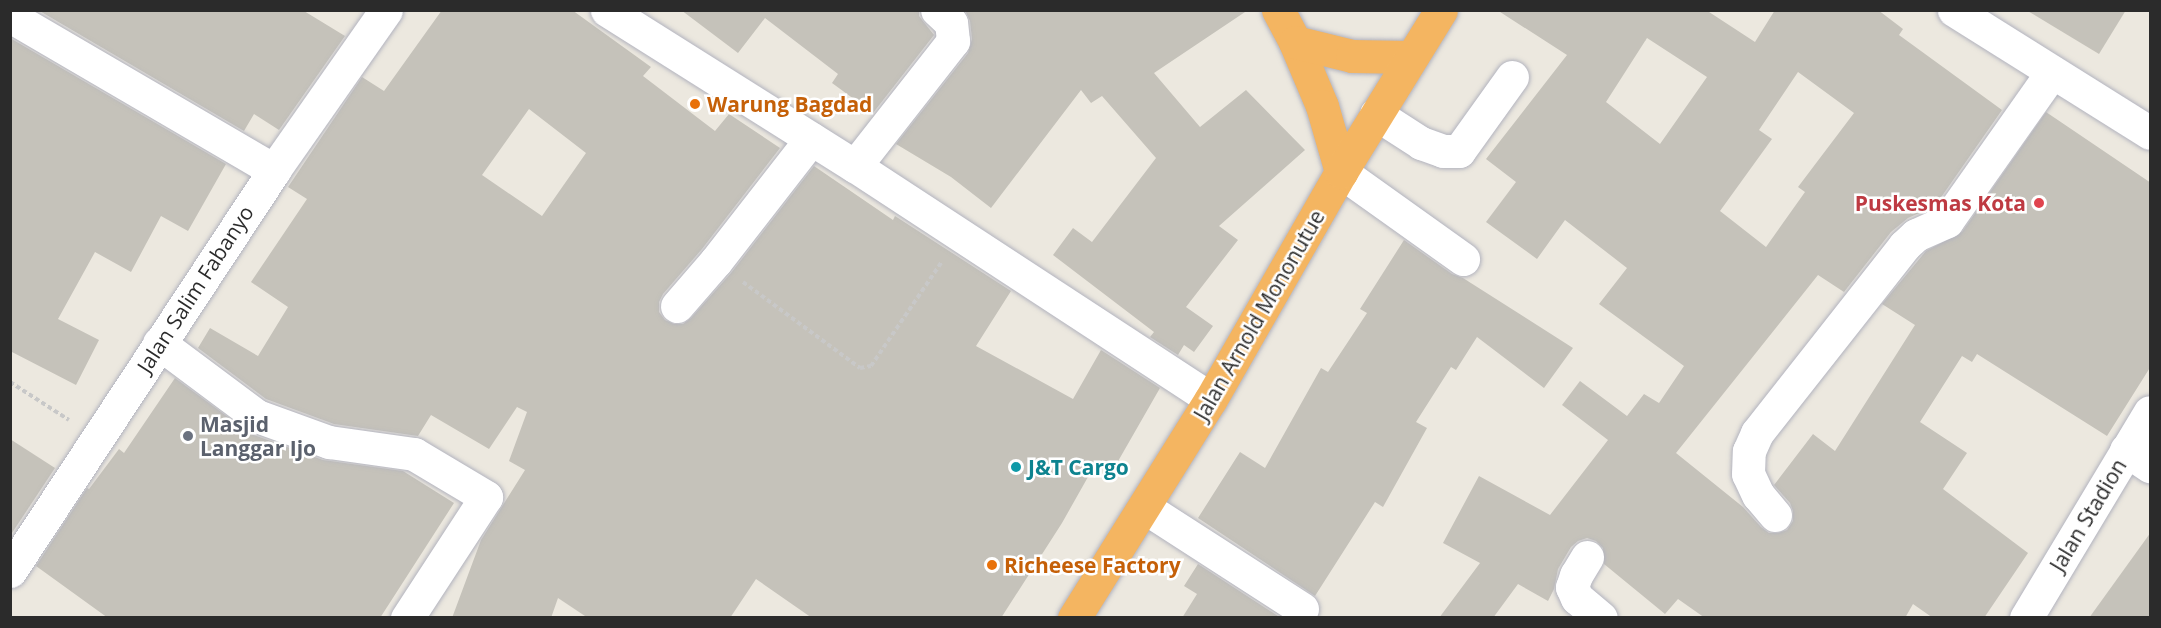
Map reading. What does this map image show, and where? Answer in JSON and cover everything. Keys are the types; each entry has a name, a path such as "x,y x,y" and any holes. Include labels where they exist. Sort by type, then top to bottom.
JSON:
{"highway":[{"path":"1278,10 1295,42 1322,106 1341,172"},
{"name":"Jalan Arnold Mononutue","path":"1074,618 1210,399 1341,172 1441,10"},
{"path":"1295,42 1352,56 1410,57"}],"street":[{"name":"Jalan Salim Fabanyo","path":"10,571 274,170 386,10"},
{"path":"607,10 855,166 1210,399"},
{"path":"855,166 954,41 951,23 937,10"},
{"path":"1954,10 2151,133"},
{"path":"10,16 274,170"},
{"path":"1775,515 1758,495 1748,474 1749,451 1757,433 1904,246 1916,235 1947,221 2052,72"},
{"path":"1376,114 1421,143 1443,151 1459,151 1512,77"},
{"path":"677,306 716,261 811,139"},
{"path":"1341,172 1463,259"},
{"path":"159,343 257,416 329,442 414,454 486,497 407,618"},
{"name":"Jalan Stadion","path":"2026,618 2138,458 2151,412"},
{"path":"1144,507 1302,609"},
{"path":"1587,557 1572,587 1577,598 1602,618"}],"path":[{"path":"716,261 860,368 871,366 960,235"},
{"path":"10,382 97,439"}],"building":[{"path":"38,10 304,11 345,36 279,130 254,114 244,131"},
{"path":"442,10 572,10 651,67 643,76 715,131 729,114 780,148 702,249 663,294 659,302 659,312 665,320 674,324 683,324 691,318 731,273 814,166 893,220 895,216 1011,291 976,346 1073,399 1101,350 1160,388 1113,470 1097,461 1062,523 1001,618 812,618 756,579 730,618 588,618 558,598 551,618 452,618 481,540 525,470 509,461 527,412 517,407 489,449 431,415 418,436 334,424 266,399 198,348 210,328 258,356 288,307 251,282 307,199 288,187 362,77 384,91","holes":["529,109 586,153 542,216 482,175"]},
{"path":"681,10 919,10 919,16 934,35 873,113 832,83 838,74 765,18 738,53"},
{"path":"965,10 1248,10 1154,73 1200,127 1246,90 1305,150 1219,226 1238,240 1186,307 1213,326 1194,352 1184,345 1178,355 1150,337 1154,332 1053,255 1073,228 1092,242 1156,158 1102,96 1091,103 1081,90 991,208 951,177 896,144 968,53 972,39 970,21"},
{"path":"1497,10 1706,10 1755,42 1775,10 1878,10 1903,29 1899,35 2002,110 1935,206 1908,218 1891,232 1844,292 1818,275 1676,453 1743,507 1769,533 1787,530 1793,521 1790,503 1774,485 1813,434 1835,451 1915,325 1882,304 1926,251 1962,232 2046,112 2151,183 2151,366 2107,436 1977,354 1972,362 1962,356 1920,422 1967,453 1943,489 2028,553 1984,618 1933,618 1913,604 1905,618 1705,618 1678,599 1665,614 1604,564 1603,548 1596,541 1587,538 1571,547 1558,569 1554,589 1548,601 1518,584 1493,618 1439,618 1480,563 1443,543 1479,476 1550,515 1608,440 1562,405 1580,381 1627,416 1644,394 1659,403 1684,366 1599,304 1627,268 1565,220 1537,259 1486,222 1516,182 1486,159 1567,55","holes":["1647,38 1707,77 1660,144 1606,102","1798,72 1854,113 1798,187 1805,192 1766,247 1720,211 1772,139 1759,130"]},
{"path":"2026,10 2126,10 2099,54"},
{"path":"10,38 226,164 188,231 161,216 131,272 95,252 58,319 99,340 76,385 10,351"},
{"path":"1404,240 1452,274 1463,278 1573,348 1544,388 1477,337 1456,370 1451,367 1416,422 1427,428 1383,507 1375,502 1315,596 1198,518 1240,452 1265,468 1321,368 1328,372 1367,313 1360,309"},
{"path":"175,378 251,434 323,460 403,471 454,503 380,618 108,618 36,566 87,488 89,489 119,449 124,453"},
{"path":"10,439 55,468 10,536"},
{"path":"2151,532 2151,618 2089,618"},
{"path":"1198,564 1281,618 1182,618 1197,594 1184,586"}],"place":[{"name":"Warung Bagdad","path":"695,104"},
{"name":"Puskesmas Kota","path":"2039,203"},
{"name":"Masjid Langgar Ijo","path":"188,436"},
{"name":"J&T Cargo","path":"1016,467"},
{"name":"Richeese Factory","path":"992,565"}]}
